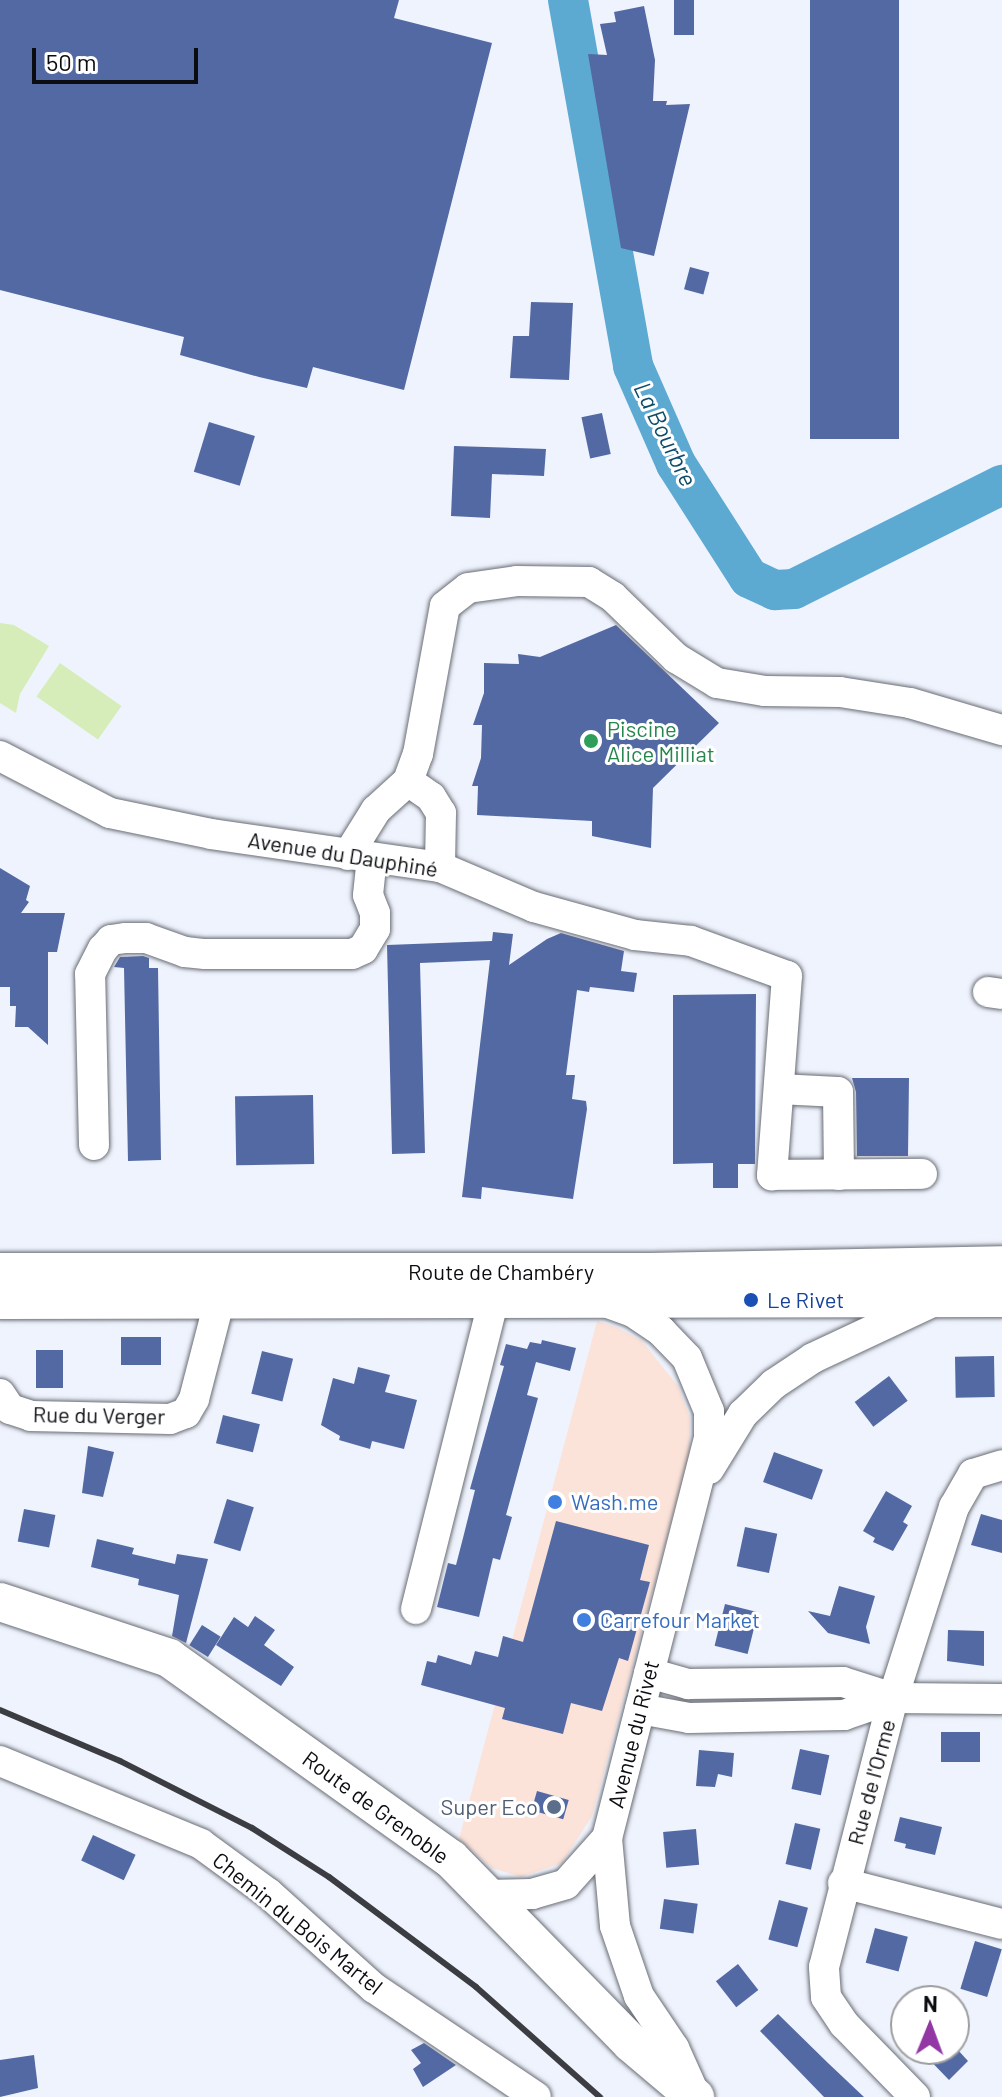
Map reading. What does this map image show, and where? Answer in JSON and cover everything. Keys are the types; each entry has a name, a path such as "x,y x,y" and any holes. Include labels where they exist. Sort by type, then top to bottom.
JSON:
{"main road":[{"name":"Route de Chambéry","path":"0,1272 649,1272 1002,1265"},
{"name":"Route de Chambéry","path":"0,1300 493,1302 1002,1298"},
{"name":"Route de Grenoble","path":"0,1602 169,1658 451,1859 631,2043 695,2097"}],"street":[{"path":"94,1145 90,974 111,940 146,938 185,952 205,954 352,954 363,949 375,929 375,913 360,857 376,810 408,781 418,754 445,606 468,588 517,581 589,582 613,597 676,658 717,683 765,691 840,692 910,703 1002,730"},
{"name":"Avenue du Dauphiné","path":"0,756 110,813 196,832 440,867 534,907 635,935 691,941 787,976 779,1089"},
{"path":"408,781 431,797 441,813 440,867"},
{"path":"839,1175 838,1092 779,1089 772,1175 839,1175 922,1174"},
{"name":"Avenue du Rivet","path":"696,1491 743,1414 774,1384 813,1358 943,1298"},
{"name":"Avenue du Rivet","path":"603,1301 633,1312 661,1331 687,1358 701,1383 709,1411 709,1438 607,1838 615,1926 639,1996 674,2048 695,2097"},
{"name":"Rue du Verger","path":"0,1394 10,1409 31,1416 170,1419 186,1413 194,1399 219,1302"},
{"path":"416,1609 493,1302"},
{"name":"Rue de l'Orme","path":"915,2097 844,2024 826,1997 824,1967 843,1883 893,1698 954,1507 973,1474 1002,1465"},
{"path":"649,1673 688,1684 843,1682 893,1698 1002,1699"},
{"path":"640,1709 689,1718 844,1715 893,1698"},
{"name":"Chemin du Bois Martel","path":"0,1761 201,1844 268,1893 374,1988 536,2097"},
{"name":"Avenue du Rivet","path":"486,1895 532,1894 566,1884 607,1838"},
{"path":"843,1883 1002,1924"}],"shaded area":[{"path":"597,1321 642,1341 678,1386 690,1418 690,1452 592,1816 562,1863 521,1877 492,1868 459,1839"}],"green space":[{"path":"0,623 14,625 49,646 20,694 16,713 0,703"},
{"path":"60,663 121,706 98,740 36,697"}],"building":[{"path":"0,0 399,0 394,18 492,43 404,390 313,367 307,388 259,377 180,355 184,337 0,290"},
{"path":"674,0 694,0 694,35 674,35"},
{"path":"810,0 899,0 899,439 810,439"},
{"path":"644,6 655,60 653,101 667,101 666,105 690,104 654,256 621,248 588,54 607,55 600,24 616,22 614,12"},
{"path":"690,267 709,272 703,294 684,289"},
{"path":"531,302 573,303 569,380 510,378 513,336 529,336"},
{"path":"602,413 611,454 590,458 581,417"},
{"path":"209,422 255,436 240,486 194,472"},
{"path":"454,446 546,449 544,476 492,474 490,518 451,516"},
{"name":"Piscine Alice Milliat","path":"616,625 719,723 653,788 651,848 592,836 592,821 477,815 478,786 472,786 481,758 482,725 473,725 484,693 484,663 519,664 518,654 540,657"},
{"path":"0,868 30,886 26,900 29,902 21,913 65,913 57,952 48,952 48,1045 28,1027 15,1027 16,1006 10,1006 10,987 0,987"},
{"path":"493,932 513,934 509,965 561,933 624,951 621,971 637,973 634,992 590,987 589,992 577,990 566,1075 575,1075 572,1099 586,1101 587,1109 573,1199 482,1187 481,1199 462,1197 490,960 420,963 425,1153 392,1154 387,945 492,941"},
{"path":"120,957 149,958 149,968 158,968 161,1160 128,1161 124,968 114,967"},
{"path":"756,994 755,1164 738,1164 738,1188 713,1188 713,1163 673,1164 673,995"},
{"path":"852,1078 909,1078 908,1156 857,1156 856,1092"},
{"path":"313,1095 314,1164 236,1165 235,1096"},
{"path":"121,1337 161,1337 161,1365 121,1365"},
{"path":"542,1340 576,1348 570,1371 536,1362 527,1395 538,1398 506,1515 512,1517 500,1560 493,1558 479,1617 437,1607 448,1563 456,1565 475,1490 470,1489 504,1366 500,1365 506,1344 527,1349 530,1342 541,1344"},
{"path":"36,1350 63,1350 63,1388 36,1388"},
{"path":"262,1351 293,1359 282,1401 251,1394"},
{"path":"994,1356 995,1397 956,1398 955,1357"},
{"path":"358,1367 390,1375 385,1392 417,1400 404,1449 372,1441 370,1449 339,1440 340,1436 321,1425 333,1378 354,1384"},
{"path":"889,1376 908,1401 873,1427 855,1402"},
{"path":"223,1415 260,1424 253,1452 216,1443"},
{"path":"88,1446 114,1452 103,1497 82,1493"},
{"path":"774,1452 823,1470 812,1500 763,1482"},
{"path":"886,1491 912,1506 903,1522 908,1525 893,1551 873,1542 875,1538 863,1531"},
{"path":"227,1499 254,1507 240,1551 214,1543"},
{"path":"24,1509 55,1515 49,1547 18,1541"},
{"path":"981,1514 1002,1520 1002,1553 971,1545"},
{"name":"Carrefour Market","path":"556,1521 649,1545 640,1580 650,1582 628,1661 619,1658 602,1711 571,1703 563,1734 502,1719 505,1708 421,1685 427,1661 436,1663 438,1655 471,1665 475,1651 498,1657 503,1636 523,1642"},
{"path":"745,1527 777,1534 769,1573 737,1566"},
{"path":"97,1539 134,1548 132,1554 175,1564 177,1554 208,1559 186,1643 172,1636 179,1595 138,1585 139,1579 91,1567"},
{"path":"839,1586 875,1596 866,1627 870,1644 828,1633 808,1611 830,1616"},
{"path":"725,1604 758,1612 748,1654 715,1646"},
{"path":"255,1616 275,1630 264,1645 294,1667 281,1686 216,1645 234,1617 248,1627"},
{"path":"202,1625 221,1637 208,1657 189,1645"},
{"path":"948,1630 984,1631 984,1666 947,1661"},
{"path":"941,1732 980,1732 980,1762 941,1762"},
{"path":"800,1749 829,1755 821,1795 791,1789"},
{"path":"699,1750 734,1753 732,1777 718,1774 715,1787 696,1786"},
{"path":"537,1791 569,1800 563,1819 531,1810"},
{"path":"900,1817 942,1827 935,1855 905,1848 906,1844 894,1841"},
{"path":"795,1823 820,1829 811,1870 786,1864"},
{"path":"696,1829 699,1865 666,1868 663,1832"},
{"path":"93,1835 136,1855 124,1880 81,1860"},
{"path":"664,1899 698,1904 693,1933 660,1929"},
{"path":"779,1900 808,1908 797,1947 768,1940"},
{"path":"875,1928 908,1937 899,1972 866,1963"},
{"path":"975,1941 1002,1949 987,1997 970,1992 970,1985 962,1985"},
{"path":"738,1964 758,1990 736,2007 716,1981"},
{"path":"778,2014 864,2097 824,2097 760,2031"},
{"path":"424,2043 456,2065 423,2087 413,2069 421,2063 411,2050"},
{"path":"34,2055 38,2088 0,2097 0,2060"},
{"path":"934,2065 964,2065 949,2080"}],"waterway":[{"name":"La Bourbre","path":"568,0 633,366 676,464 749,578 775,590 794,589 1002,485"}],"railway":[{"path":"0,1710 120,1761 252,1828 329,1877 476,1987 600,2097"}],"place":[{"name":"Piscine Alice Milliat","path":"591,741"},
{"name":"Le Rivet","path":"751,1300"},
{"name":"Wash.me","path":"555,1502"},
{"name":"Carrefour Market","path":"584,1620"},
{"name":"Super Eco","path":"554,1807"}]}
